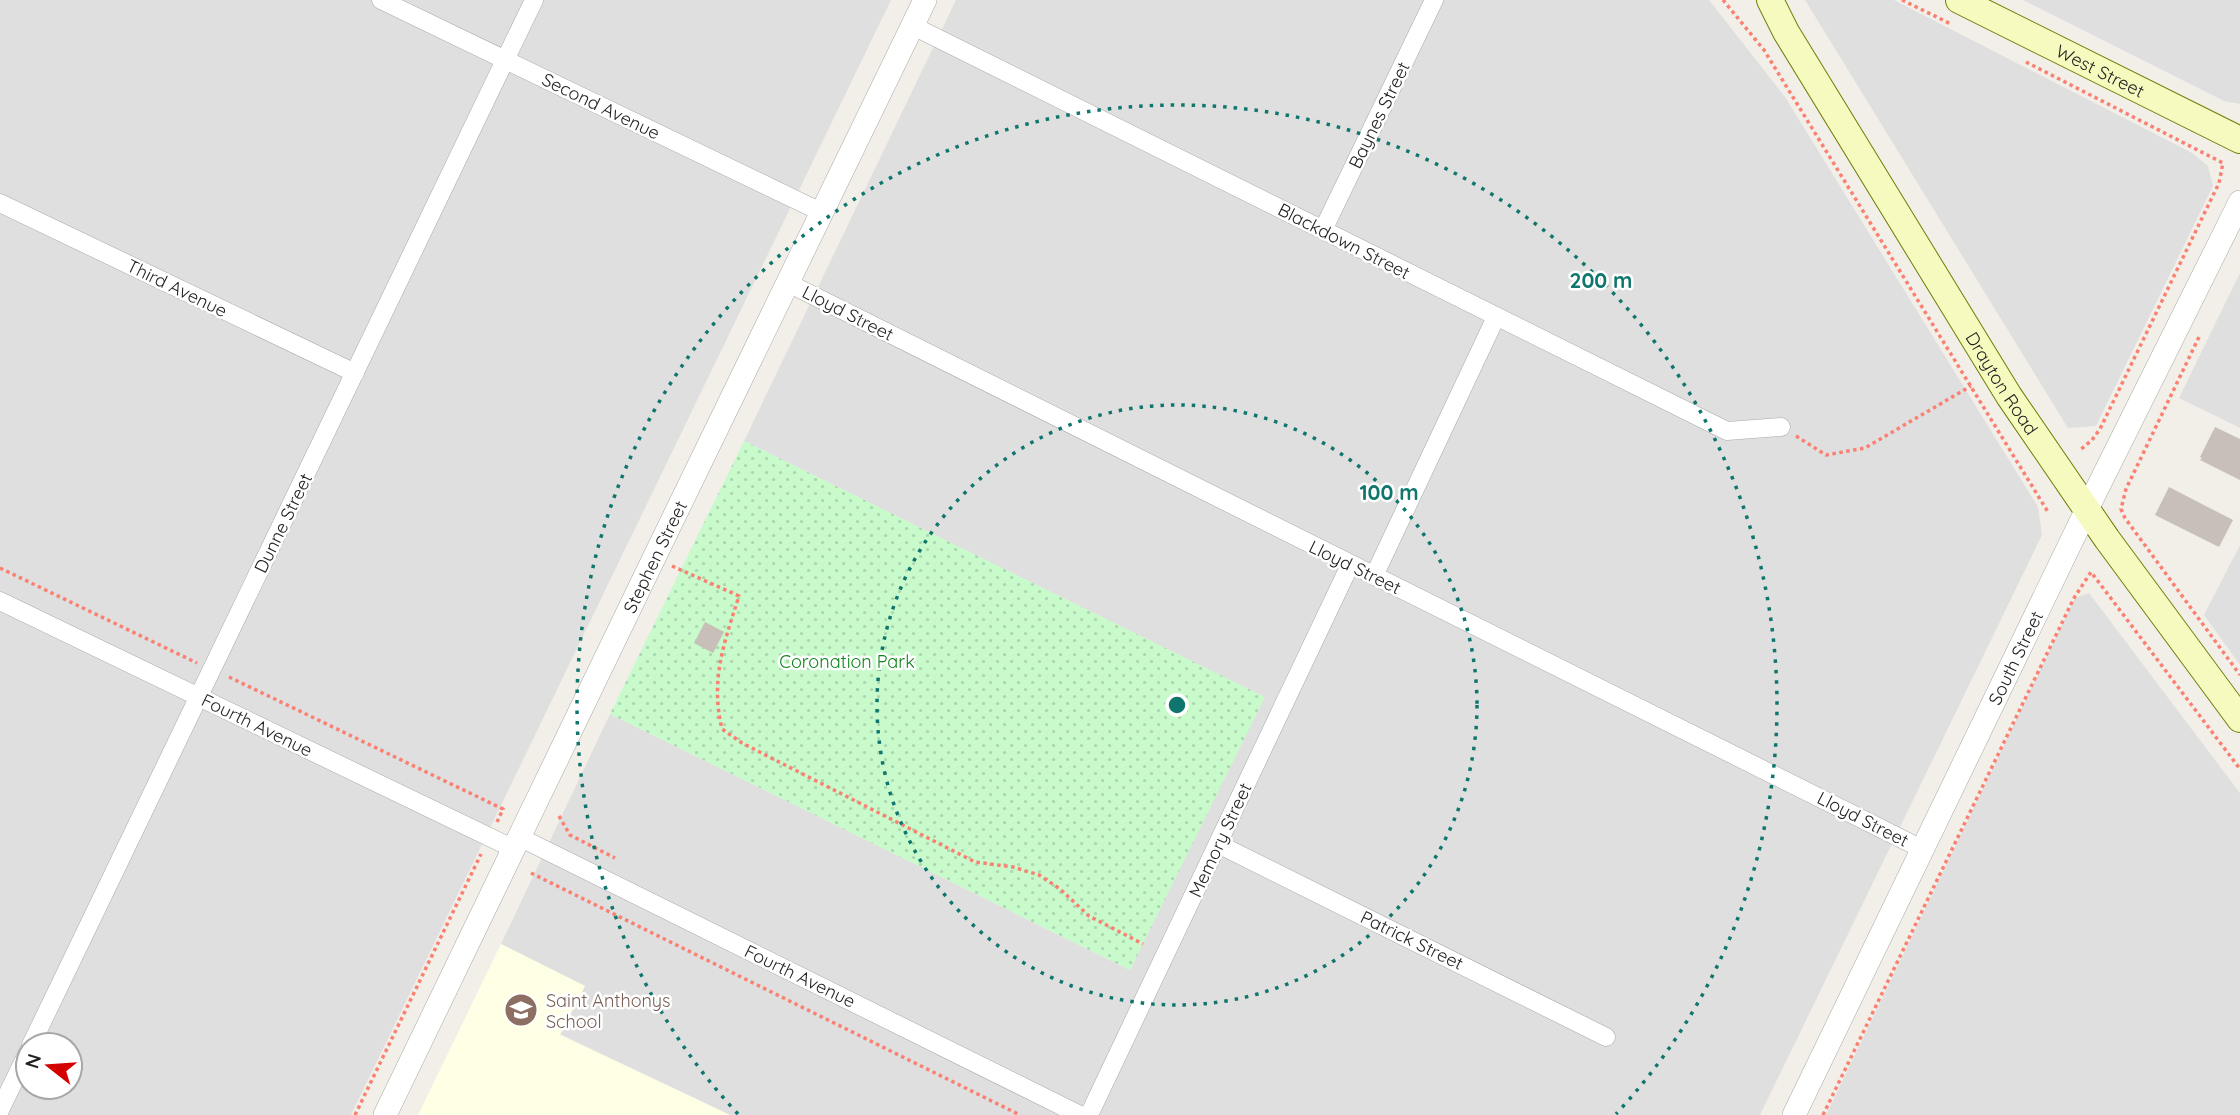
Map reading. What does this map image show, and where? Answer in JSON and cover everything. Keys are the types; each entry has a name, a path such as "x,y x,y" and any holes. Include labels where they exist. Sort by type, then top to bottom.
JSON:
{"main road":[{"path":"1759,0 1786,32"},
{"path":"1770,0 1786,32"},
{"name":"West Street","path":"1959,0 2240,140"},
{"name":"Drayton Road","path":"1786,32 2009,396 2087,509 2240,719"}],"street":[{"name":"Second Avenue","path":"381,0 821,212"},
{"name":"Dunne Street","path":"38,1031 534,0"},
{"name":"Stephen Street","path":"386,1115 925,0"},
{"name":"Baynes Street","path":"1323,230 1434,0"},
{"name":"Blackdown Street","path":"913,26 1727,431 1782,427"},
{"name":"South Street","path":"1794,1115 2087,509 2240,202"},
{"name":"Third Avenue","path":"0,203 355,373"},
{"name":"Lloyd Street","path":"788,283 1924,850"},
{"path":"1374,576 1496,317"},
{"name":"Memory Street","path":"1089,1115 1350,565"},
{"name":"Fourth Avenue","path":"0,601 490,837 517,843 1080,1115"},
{"name":"Patrick Street","path":"1218,844 1606,1037"},
{"path":"0,1110 14,1081"}],"path":[{"path":"1723,0 1764,50 2048,512"},
{"path":"1902,0 1959,28"},
{"path":"2017,57 2223,163 2219,183 2100,429 2079,451"},
{"path":"1782,427 1826,455 1866,448 1970,386"},
{"path":"2167,402 2126,489 2121,509 2132,528 2240,675"},
{"path":"654,558 739,596 721,653 717,679 717,710 722,730 742,743 975,862 1013,867 1040,875 1089,916 1143,944"},
{"path":"0,568 212,670 250,685 503,809 355,1115"},
{"path":"1823,1115 2074,598 2091,572 2240,769"},
{"path":"559,816 570,835 615,858"},
{"path":"531,873 1020,1115"}],"shaded area":[{"path":"0,0 891,0 351,1115 0,1115"},
{"path":"956,0 1709,0 1785,97 2038,507 2042,535 1760,1115 730,1115 560,1034 585,986 501,944 610,714 1130,970 1264,697 744,441"},
{"path":"1805,0 1894,0 2192,153 2208,166 2213,186 2096,426 2068,428"},
{"path":"2023,0 2240,0 2240,104 2224,101"},
{"path":"2240,273 2240,428 2179,398"},
{"path":"2240,545 2240,665 2204,615"},
{"path":"2089,593 2240,793 2240,1115 1826,1115 2075,598"},
{"name":"Saint Anthonys School","path":"501,944 585,986 560,1035 730,1115 418,1115"}],"green space":[{"name":"Coronation Park","path":"744,441 1265,697 1130,970 610,714"}],"building":[{"path":"2215,427 2240,439 2240,480 2200,460"},
{"path":"2169,487 2233,520 2219,547 2155,515"},
{"path":"705,622 724,632 713,653 694,643"}],"place":[{"name":"Saint Anthonys School","path":"521,1010"}]}
